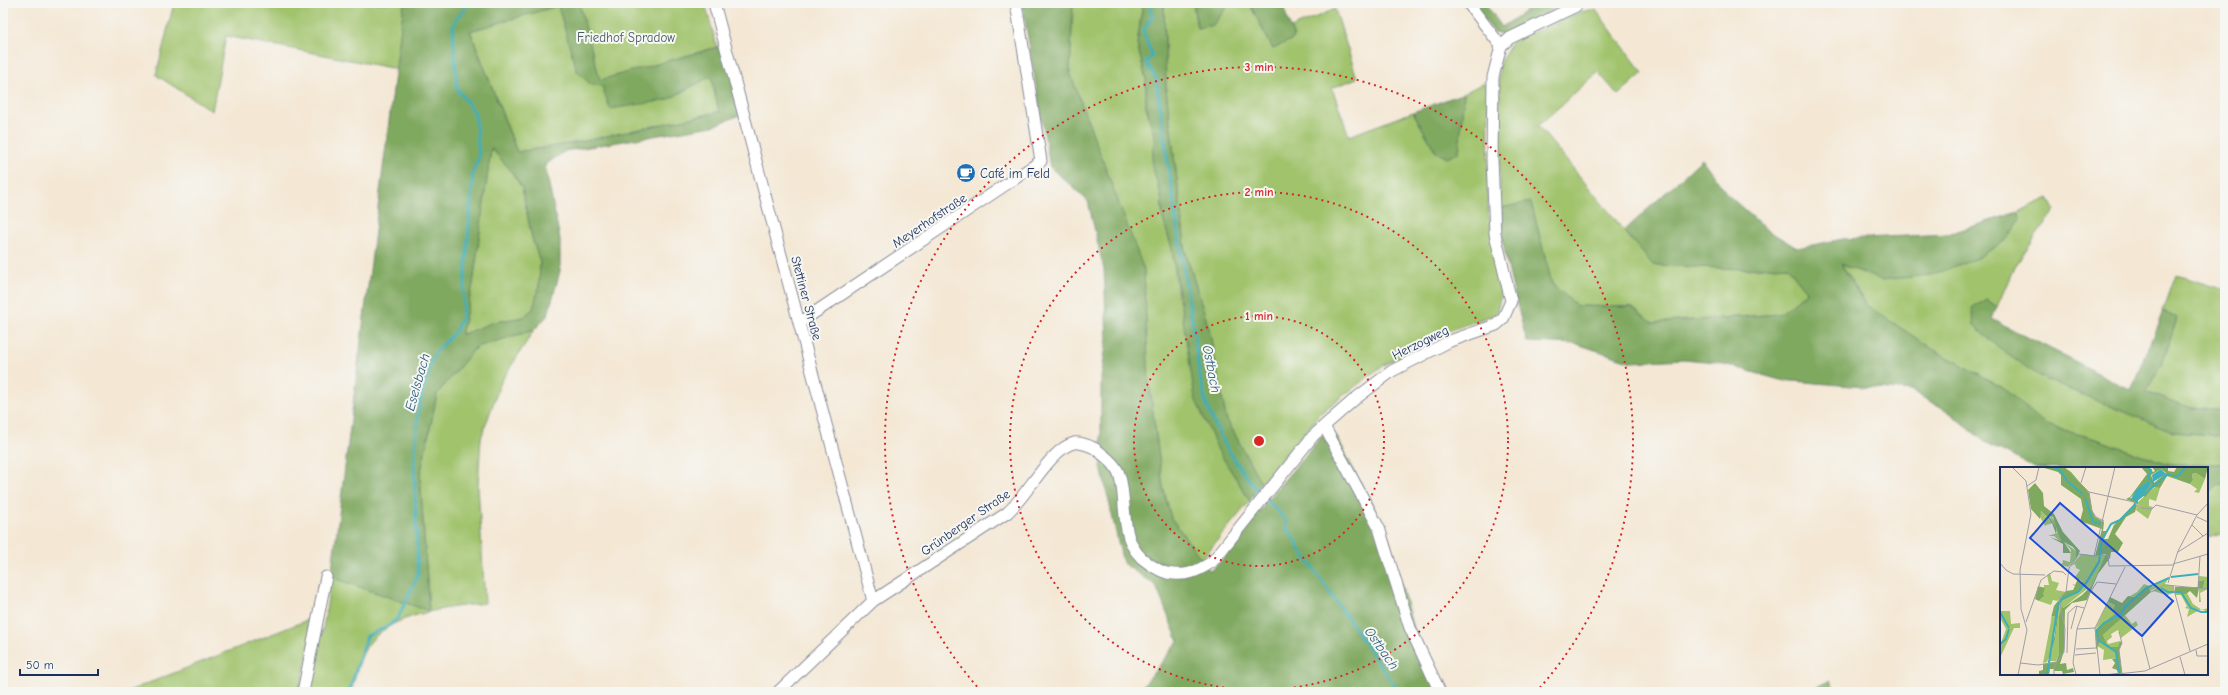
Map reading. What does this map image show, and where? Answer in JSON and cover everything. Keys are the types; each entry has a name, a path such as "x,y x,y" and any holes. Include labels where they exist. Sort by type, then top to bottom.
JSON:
{"street":[{"name":"Stettiner Straße","path":"714,3 873,601"},
{"name":"Meyerhofstraße","path":"799,323 1041,161 1016,3"},
{"path":"1468,3 1501,46 1510,38 1576,6 1574,3"},
{"name":"Herzogweg","path":"1324,426 1355,399 1392,371 1450,341 1496,325 1508,311 1511,301 1495,234 1492,160 1493,78 1501,46"},
{"path":"1324,426 1379,528 1410,628 1440,692"},
{"name":"Grünberger Straße","path":"778,692 873,601 1007,513 1019,502 1051,458 1061,449 1074,443 1093,447 1109,459 1120,476 1125,528 1134,552 1160,572 1176,575 1196,572 1212,562 1313,436 1324,426"},
{"path":"303,692 326,577"}],"green space":[{"path":"174,3 404,3 396,69 226,36 212,111 156,75"},
{"path":"404,3 579,3 600,80 725,45 745,113 713,126 565,151 545,165 560,239 560,271 548,315 534,330 476,347 437,394 420,476 429,611 331,577","holes":["558,6 577,71 591,85 602,86 610,109 667,100 711,76 719,112 580,142 517,152 470,31","491,148 509,168 522,188 532,238 540,262 539,287 533,309 524,317 494,322 461,335 473,284"]},
{"name":"Friedhof Spradow","path":"579,3 705,3 717,47 600,81"},
{"path":"1022,3 1073,3 1070,73 1144,270 1149,383 1163,487 1171,518 1210,571 1226,556 1274,492 1321,437 1336,435 1388,536 1413,628 1444,692 1131,692 1145,684 1178,641 1156,586 1123,563 1101,467 1101,378 1107,339 1104,270 1088,201 1050,167"},
{"path":"1073,3 1143,3 1137,44 1146,79 1146,106 1154,135 1152,165 1161,195 1163,219 1172,248 1178,296 1218,450 1250,501 1201,560 1171,518 1163,487 1149,383 1070,73"},
{"path":"1143,3 1164,3 1166,89 1186,254 1209,329 1226,418 1261,483 1250,501 1218,450 1195,398 1172,248 1163,219 1161,195 1152,165 1154,135 1146,106 1146,79 1137,44"},
{"path":"1164,3 1193,3 1197,28 1213,25 1230,3 1249,3 1273,49 1294,38 1291,28 1335,9 1357,78 1332,88 1349,136 1413,112 1436,152 1461,119 1464,93 1483,83 1489,87 1488,211 1503,288 1496,314 1442,333 1381,367 1323,411 1261,483 1226,418 1209,329 1186,254 1166,89"},
{"path":"1193,3 1230,3 1213,25 1197,28"},
{"path":"1249,3 1282,3 1294,38 1273,49"},
{"path":"1472,3 1485,3 1502,27 1535,5 1534,3 1560,3 1552,12 1506,35 1494,32"},
{"path":"558,5 577,71 602,86 667,100 711,75 719,112 580,142 517,152 470,30"},
{"path":"1595,9 1643,73 1618,95 1598,72 1538,126 1653,265 1745,269 1787,266 1807,292 1780,314 1652,323 1631,307 1577,306 1552,284 1531,203 1500,208 1499,64 1513,41 1580,12"},
{"path":"1464,93 1459,152 1447,158 1436,152 1413,112"},
{"path":"491,148 509,168 522,188 532,238 540,262 539,287 533,309 524,317 494,322 461,335 473,284"},
{"path":"1702,159 1727,194 1767,230 1797,248 1843,239 1948,234 2018,212 2021,219 2006,240 1977,258 1931,275 1881,280 1841,264 1866,305 1931,348 2003,388 2046,425 2099,440 2166,464 2225,464 2225,486 2219,485 2208,495 2208,467 2033,467 1985,442 1951,414 1912,391 1780,380 1717,362 1683,359 1632,362 1577,344 1527,342 1506,259 1500,208 1531,202 1552,284 1577,306 1631,307 1653,323 1780,314 1807,292 1787,266 1745,269 1653,265 1624,231"},
{"path":"2049,198 2055,210 2015,265 1997,307 1986,299 1972,309 2174,432 2225,436 2225,464 2166,464 2099,440 2046,425 2003,388 1930,348 1866,305 1841,263 1881,280 1977,258 2006,240 2021,219 2018,212"},
{"path":"2176,275 2225,290 2225,411 2192,408 2145,392 2162,365 2177,318 2163,311"},
{"path":"1986,299 1997,307 1992,319 2131,390 2163,311 2177,318 2162,365 2145,392 2192,408 2225,411 2225,436 2174,432 2046,380 2008,355 1974,326 1972,309"},
{"path":"534,330 501,382 481,438 478,485 485,603 454,607 420,614 388,627 376,636 363,653 351,692 309,692 325,618 331,577 429,611 420,476 437,394 476,347"},
{"path":"2219,485 2225,486 2225,533 2208,538 2208,495"},
{"path":"315,617 300,692 126,692"},
{"path":"1830,681 1836,692 1805,692"}],"waterway":[{"name":"Eselsbach","path":"349,692 367,636 390,625 398,618 418,575 414,466 418,413 434,354 455,332 462,318 473,172 479,157 475,113 457,89 453,29 454,23 469,3"},
{"name":"Ostbach","path":"1150,3 1152,17 1143,31 1152,56 1146,63 1156,78 1198,367 1203,392 1211,416 1227,448 1240,468 1262,495"},
{"name":"Ostbach","path":"1266,499 1285,519 1287,529 1295,538 1299,548 1394,685 1395,692"}],"place":[{"name":"Café im Feld","path":"966,173"}]}
